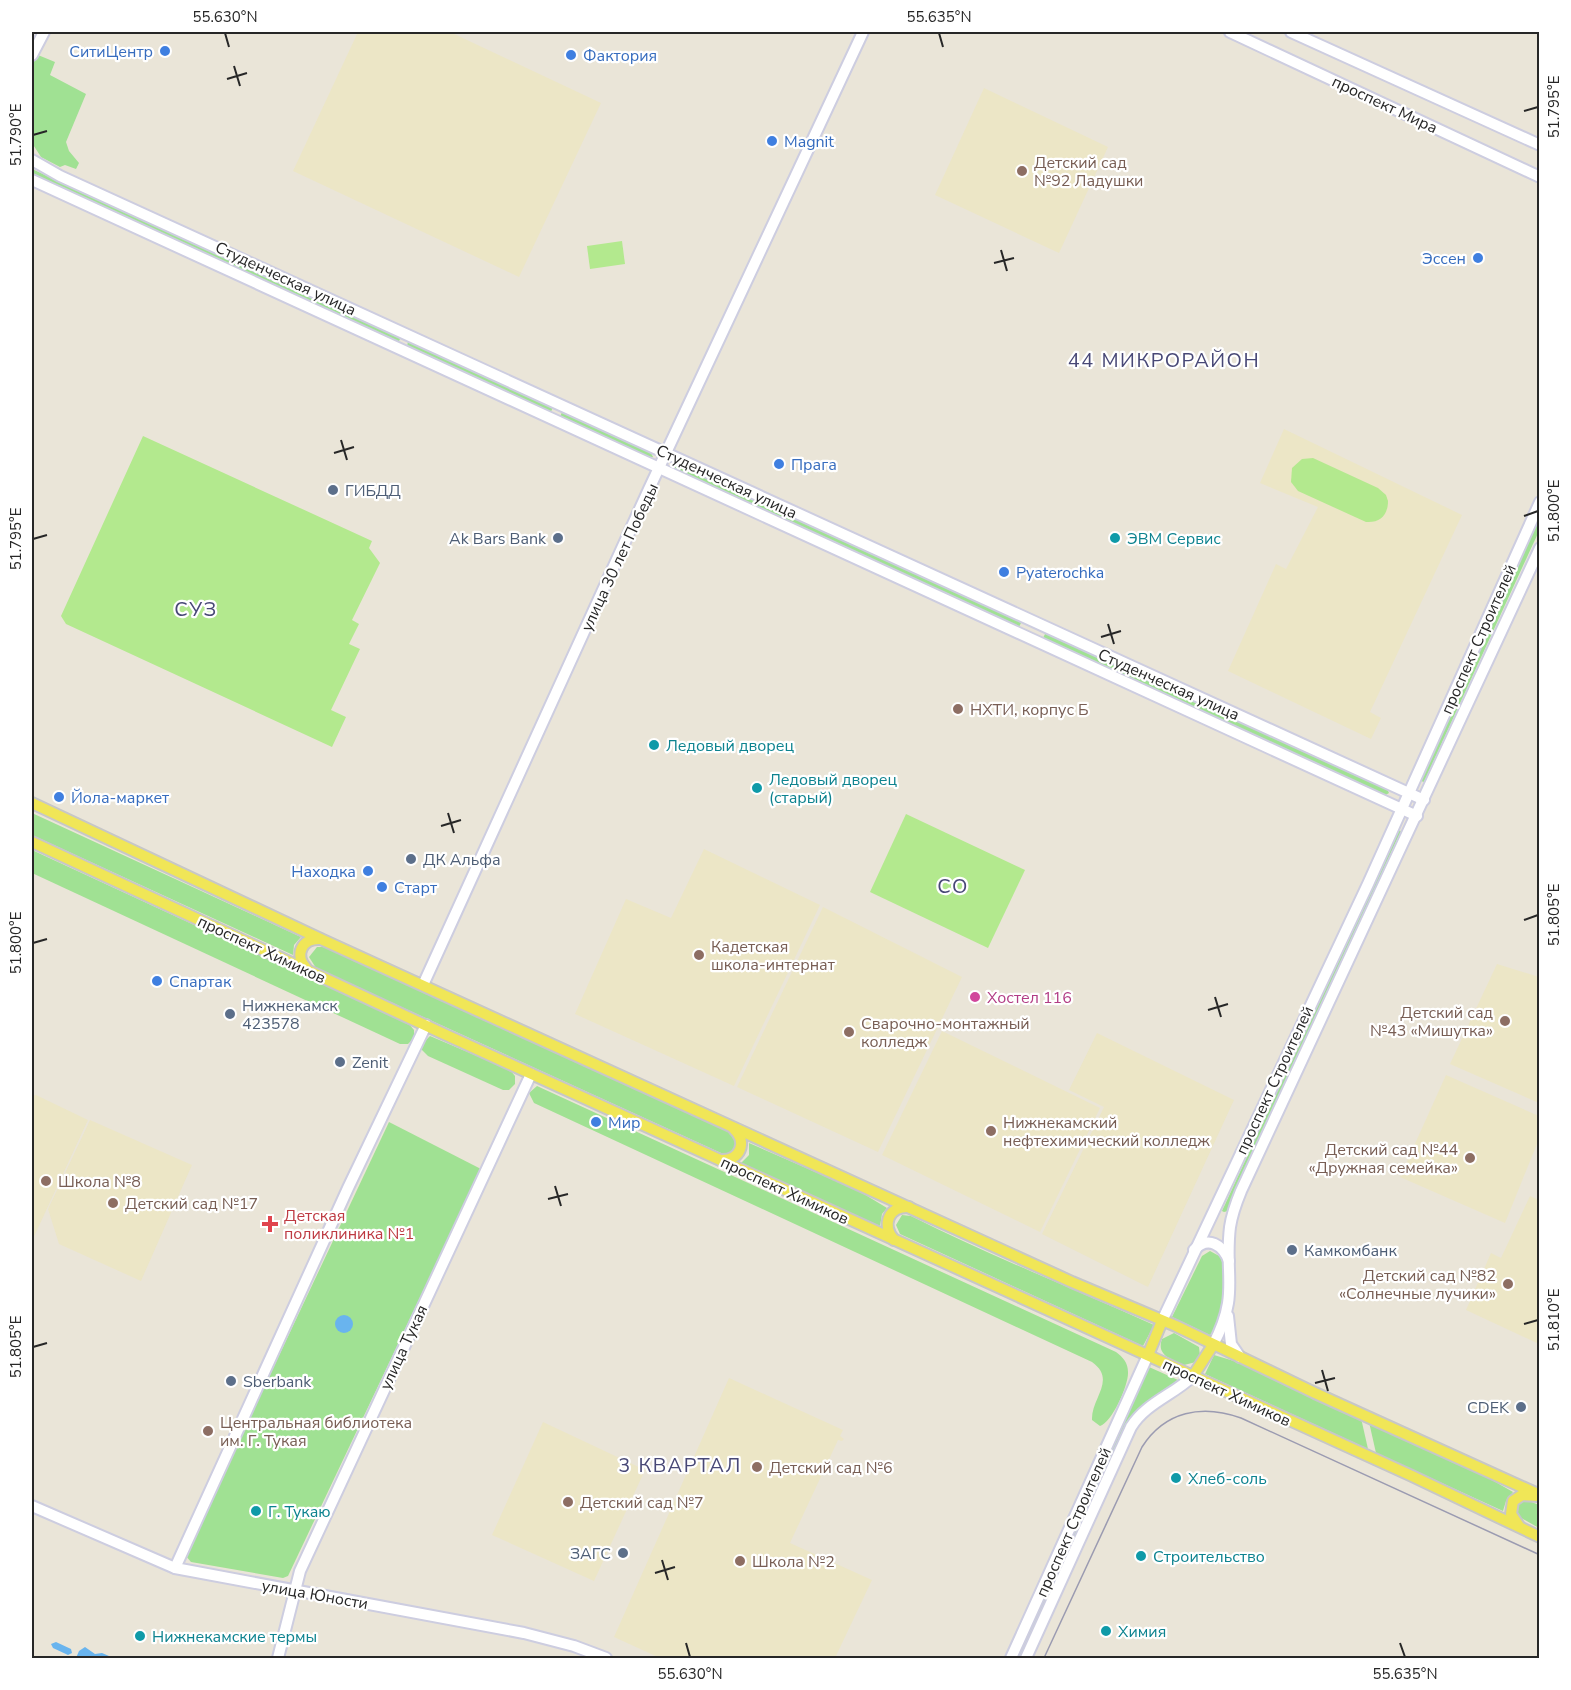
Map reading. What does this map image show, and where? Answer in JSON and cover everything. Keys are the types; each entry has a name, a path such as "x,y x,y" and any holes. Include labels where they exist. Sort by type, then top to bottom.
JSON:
{"main road":[{"path":"32,55 44,32"},
{"name":"улица 30 лет Победы","path":"423,985 863,32"},
{"name":"проспект Мира","path":"1230,32 1539,177"},
{"name":"проспект Мира","path":"1291,32 1539,145"},
{"name":"Студенческая улица","path":"32,160 60,176 412,338 668,452 1027,620 1424,800"},
{"name":"Студенческая улица","path":"32,180 1417,816"},
{"path":"405,352 401,348 401,342 406,337 412,338"},
{"path":"548,418 555,416 557,412 552,402"},
{"name":"проспект Строителей","path":"1011,1659 1193,1251 1401,810 1539,502"},
{"name":"проспект Строителей","path":"1026,1659 1131,1427 1142,1412 1175,1391 1192,1376 1213,1345 1227,1313 1232,1214 1539,549"},
{"path":"1022,634 1029,625 1027,620"},
{"path":"1038,641 1039,630 1043,626"},
{"name":"проспект Химиков","path":"32,803 323,940 1539,1495"},
{"name":"проспект Химиков","path":"32,842 1539,1537"},
{"path":"310,970 301,961 301,949 310,940 323,940"},
{"path":"175,1568 348,1188 426,1025"},
{"name":"улица Тукая","path":"278,1659 294,1589 401,1351 531,1074"},
{"path":"717,1159 731,1159 740,1150 741,1137 732,1126"},
{"path":"894,1240 887,1228 888,1217 898,1208 910,1207"},
{"path":"1214,1207 1223,1219 1232,1214"},
{"path":"1193,1251 1204,1243 1218,1244 1226,1254 1231,1267"},
{"path":"1227,1313 1229,1338 1239,1357"},
{"path":"1523,1529 1511,1514 1513,1501 1522,1495 1539,1495"},
{"name":"улица Юности","path":"32,1506 175,1568 524,1633 574,1646 606,1659"}],"shaded area":[{"path":"358,32 450,32 601,103 519,277 293,171"},
{"name":"Детский сад №92 Ладушки","path":"984,88 1108,147 1059,253 935,195"},
{"path":"1284,429 1462,515 1370,712 1381,718 1371,739 1228,671 1276,564 1286,569 1318,507 1260,483"},
{"name":"Кадетская школа-интернат","path":"704,849 820,905 734,1086 575,1014 626,899 671,918"},
{"name":"Сварочно-монтажный колледж","path":"823,907 962,977 878,1152 737,1087"},
{"name":"Детский сад №43 «Мишутка»","path":"1497,964 1539,977 1539,1103 1450,1064"},
{"name":"Нижнекамский нефтехимический колледж","path":"942,1031 1100,1108 1040,1232 882,1155"},
{"path":"1097,1033 1234,1100 1148,1287 1042,1234 1104,1107 1069,1090"},
{"name":"Детский сад №44 «Дружная семейка»","path":"1446,1075 1539,1116 1539,1139 1505,1223 1400,1177"},
{"name":"Школа №8","path":"36,1095 88,1120 32,1241 32,1096"},
{"name":"Детский сад №17","path":"90,1120 192,1165 141,1281 59,1244 48,1209"},
{"name":"Детский сад №82 «Солнечные лучики»","path":"1530,1196 1539,1200 1539,1344 1466,1310 1491,1253 1501,1258"},
{"name":"Школа №2","path":"729,1378 843,1430 840,1436 844,1439 838,1440 790,1543 872,1580 835,1658 660,1658 614,1637"},
{"name":"Детский сад №7","path":"543,1422 645,1470 594,1581 492,1535"}],"green space":[{"path":"38,55 55,62 50,75 86,94 66,142 69,151 79,163 76,169 65,165 60,167 41,157 32,143 32,60"},
{"path":"32,169 401,337 398,343 32,175"},
{"path":"622,241 625,264 590,269 587,246"},
{"path":"408,341 553,407 550,414 407,347"},
{"path":"562,412 651,453 653,457 649,458 560,417"},
{"path":"143,436 372,541 369,548 380,563 352,620 359,624 349,644 360,649 331,710 346,717 332,747 66,624 61,616"},
{"path":"1313,458 1378,488 1386,495 1388,501 1385,514 1375,521 1366,522 1298,491 1291,482 1292,468 1302,459"},
{"path":"674,462 1022,621 1019,627 671,468"},
{"path":"1539,516 1539,531 1424,782 1418,780"},
{"path":"1046,632 1387,789 1389,793 1384,796 1043,638"},
{"path":"32,813 301,937 294,945 293,955 32,835"},
{"path":"906,814 1025,870 988,948 870,892"},
{"path":"1397,830 1401,831 1228,1211 1224,1212 1222,1211"},
{"path":"32,850 409,1024 414,1030 414,1038 408,1044 400,1044 32,873"},
{"path":"317,947 325,947 731,1133 737,1139 736,1148 730,1154 721,1153 316,968 309,957"},
{"path":"430,1036 510,1070 515,1076 515,1084 509,1090 503,1090 428,1056 422,1050 422,1044"},
{"path":"537,1086 1116,1352 1125,1361 1128,1372 1126,1385 1119,1402 1110,1418 1100,1426 1092,1420 1103,1382 1099,1369 1092,1362 534,1103 529,1093"},
{"path":"389,1122 481,1169 288,1576 283,1578 191,1562 185,1555"},
{"path":"749,1143 859,1191 887,1208 882,1214 880,1226 740,1164 749,1155"},
{"path":"902,1215 911,1216 971,1245 1154,1325 1143,1346 900,1234 896,1225"},
{"path":"1210,1251 1221,1257 1225,1277 1222,1307 1212,1336 1172,1317 1202,1256"},
{"path":"1174,1333 1199,1347 1200,1356 1196,1362 1184,1365 1163,1353 1162,1339"},
{"path":"1214,1355 1234,1361 1361,1418 1368,1449 1205,1374"},
{"path":"1149,1367 1178,1380 1138,1410 1127,1425 1020,1658 1015,1658"},
{"path":"1369,1422 1478,1472 1513,1492 1506,1501 1503,1511 1376,1453"},
{"path":"1524,1499 1539,1505 1539,1528 1516,1515 1515,1507"}],"water":[{"path":"344,1315 350,1318 353,1324 350,1330 344,1333 338,1330 335,1324 338,1318"},
{"path":"56,1642 71,1649 72,1653 68,1655 53,1648 51,1644"},
{"path":"85,1647 95,1654 102,1653 109,1656 108,1658 76,1658 79,1651"}],"tram line":[{"path":"1044,1658 1142,1447 1162,1425 1186,1414 1212,1412 1241,1418 1540,1555"}],"place":[{"name":"СитиЦентр","path":"165,51"},
{"name":"Фактория","path":"571,55"},
{"name":"Magnit","path":"772,141"},
{"name":"Детский сад №92 Ладушки","path":"1022,171"},
{"name":"Эссен","path":"1478,258"},
{"name":"Прага","path":"779,464"},
{"name":"ГИБДД","path":"333,490"},
{"name":"Ak Bars Bank","path":"558,538"},
{"name":"ЭВМ Сервис","path":"1115,538"},
{"name":"Pyaterochka","path":"1004,572"},
{"name":"НХТИ, корпус Б","path":"958,709"},
{"name":"Ледовый дворец","path":"654,745"},
{"name":"Ледовый дворец (старый)","path":"757,788"},
{"name":"Йола-маркет","path":"59,797"},
{"name":"ДК Альфа","path":"411,859"},
{"name":"Находка","path":"368,871"},
{"name":"Старт","path":"382,887"},
{"name":"Кадетская школа-интернат","path":"699,955"},
{"name":"Спартак","path":"157,981"},
{"name":"Хостел 116","path":"975,997"},
{"name":"Нижнекамск 423578","path":"230,1014"},
{"name":"Детский сад №43 «Мишутка»","path":"1505,1021"},
{"name":"Сварочно-монтажный колледж","path":"849,1032"},
{"name":"Zenit","path":"340,1062"},
{"name":"Мир","path":"596,1122"},
{"name":"Нижнекамский нефтехимический колледж","path":"991,1131"},
{"name":"Детский сад №44 «Дружная семейка»","path":"1470,1158"},
{"name":"Школа №8","path":"46,1181"},
{"name":"Детский сад №17","path":"113,1203"},
{"name":"Детская поликлиника №1","path":"270,1224"},
{"name":"Камкомбанк","path":"1292,1250"},
{"name":"Детский сад №82 «Солнечные лучики»","path":"1508,1284"},
{"name":"Sberbank","path":"231,1381"},
{"name":"CDEK","path":"1521,1407"},
{"name":"Центральная библиотека им. Г. Тукая","path":"208,1431"},
{"name":"Детский сад №6","path":"757,1467"},
{"name":"Хлеб-соль","path":"1176,1478"},
{"name":"Детский сад №7","path":"568,1502"},
{"name":"Г. Тукаю","path":"256,1511"},
{"name":"ЗАГС","path":"623,1553"},
{"name":"Строительство","path":"1141,1556"},
{"name":"Школа №2","path":"740,1561"},
{"name":"Химия","path":"1106,1631"},
{"name":"Нижнекамские термы","path":"140,1636"}],"district":[{"name":"44 МИКРОРАЙОН","path":"1164,360"},
{"name":"СУЗ","path":"196,609"},
{"name":"СО","path":"953,886"},
{"name":"3 КВАРТАЛ","path":"680,1465"}]}
